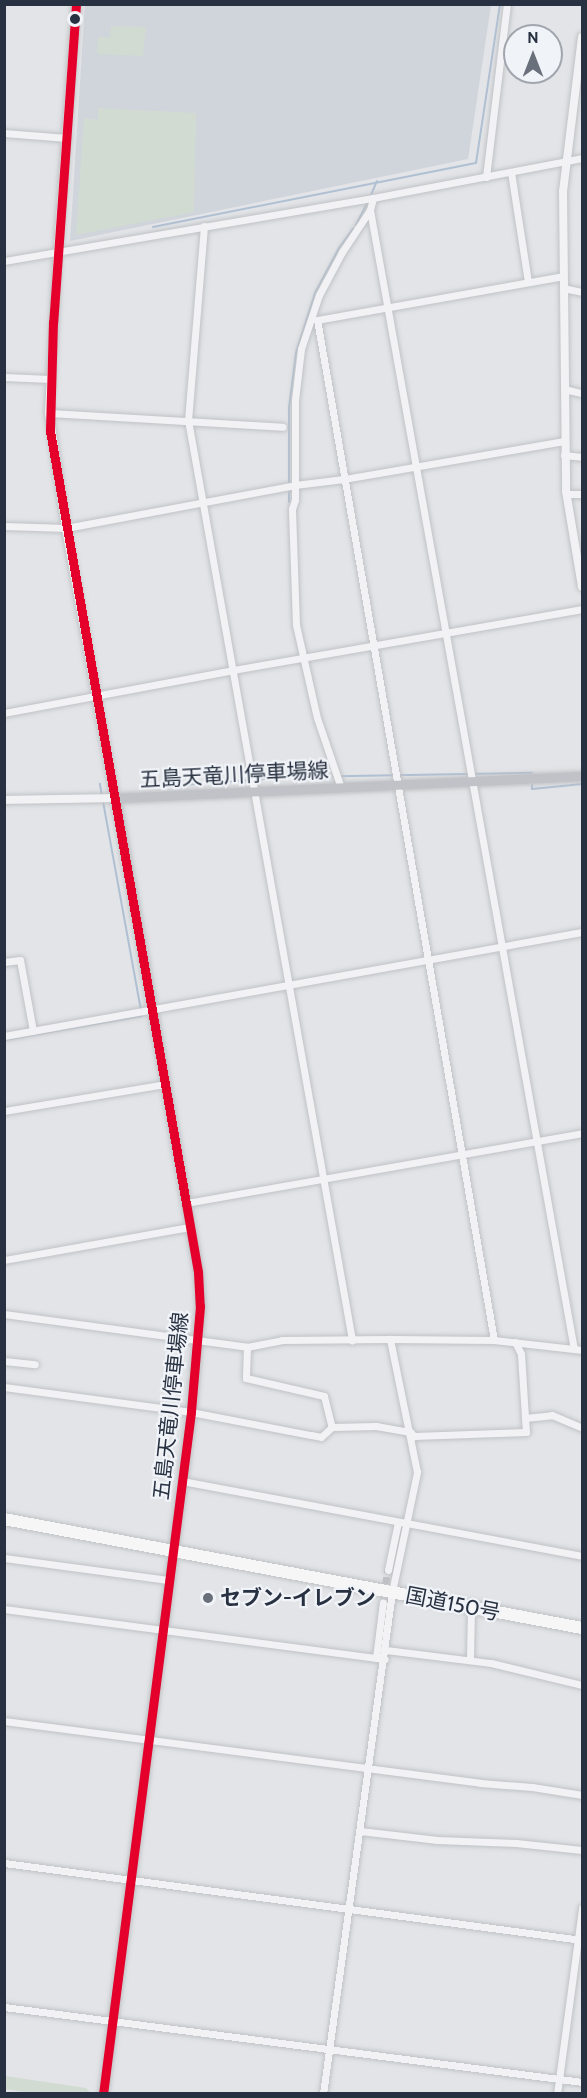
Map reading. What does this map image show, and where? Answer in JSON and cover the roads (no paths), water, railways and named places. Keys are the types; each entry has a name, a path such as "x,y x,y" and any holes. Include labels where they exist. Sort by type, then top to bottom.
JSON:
{"highway":[{"name":"国道150号","path":"4,1519 582,1628"}],"main road":[{"name":"五島天竜川停車場線","path":"103,2094 199,1340 198,1272 115,798 472,783 582,776"}],"street":[{"path":"4,800 115,798 66,528 49,413 76,4"},
{"path":"486,177 507,4"},
{"path":"582,37 566,162 563,276 566,494 582,586"},
{"path":"4,133 67,138"},
{"path":"4,261 373,198 582,158"},
{"path":"511,172 528,282"},
{"path":"340,788 317,718 296,625 292,551 292,505 295,500 295,400 301,349 319,295 342,252 370,210 373,198"},
{"path":"370,210 573,1349"},
{"path":"204,226 188,420 352,1340"},
{"path":"494,1340 317,320 563,276"},
{"path":"563,288 582,292"},
{"path":"4,377 50,379"},
{"path":"564,389 582,393"},
{"path":"49,413 283,427"},
{"path":"4,526 66,528 295,485 344,479 564,441"},
{"path":"564,455 582,457"},
{"path":"566,494 582,494"},
{"path":"4,713 582,609"},
{"path":"4,1036 582,932"},
{"path":"4,962 20,960 33,1031"},
{"path":"4,1111 166,1084"},
{"path":"186,1203 582,1132"},
{"path":"4,1260 190,1227"},
{"path":"4,1314 247,1347 282,1340 390,1339 494,1340 582,1350"},
{"path":"323,2094 385,1659 392,1592 417,1472 390,1339"},
{"path":"4,1387 191,1412 321,1437 332,1427 376,1426 410,1431 414,1436 526,1432 521,1354 515,1342"},
{"path":"247,1347 246,1378 324,1396 332,1427"},
{"path":"4,1361 35,1364"},
{"path":"525,1418 552,1415 582,1428"},
{"path":"182,1481 582,1556"},
{"path":"388,1570 398,1522"},
{"path":"4,1558 169,1580"},
{"path":"376,1658 383,1602"},
{"path":"470,1659 471,1607"},
{"path":"4,1609 385,1659"},
{"path":"386,1650 470,1659 582,1685"},
{"path":"4,1721 480,1783 532,1786 582,1795"},
{"path":"360,1831 436,1840 582,1850"},
{"path":"4,1863 580,1939"},
{"path":"557,2094 580,1939 582,1908"},
{"path":"4,2007 113,2019 582,2082"}],"waterway":[{"path":"153,227 476,163 500,4"},
{"path":"371,195 377,181"},
{"path":"356,225 369,200"},
{"path":"289,483 289,408 296,353 315,293 339,248 353,229"},
{"path":"289,492 289,502"},
{"path":"182,785 294,777 532,773"},
{"path":"4,1040 142,1016 100,784"},
{"path":"532,785 532,789 582,784"}],"tunnel":[{"path":"384,1594 388,1570"}],"place":[{"name":"セブン-イレブン","path":"208,1598"}]}
